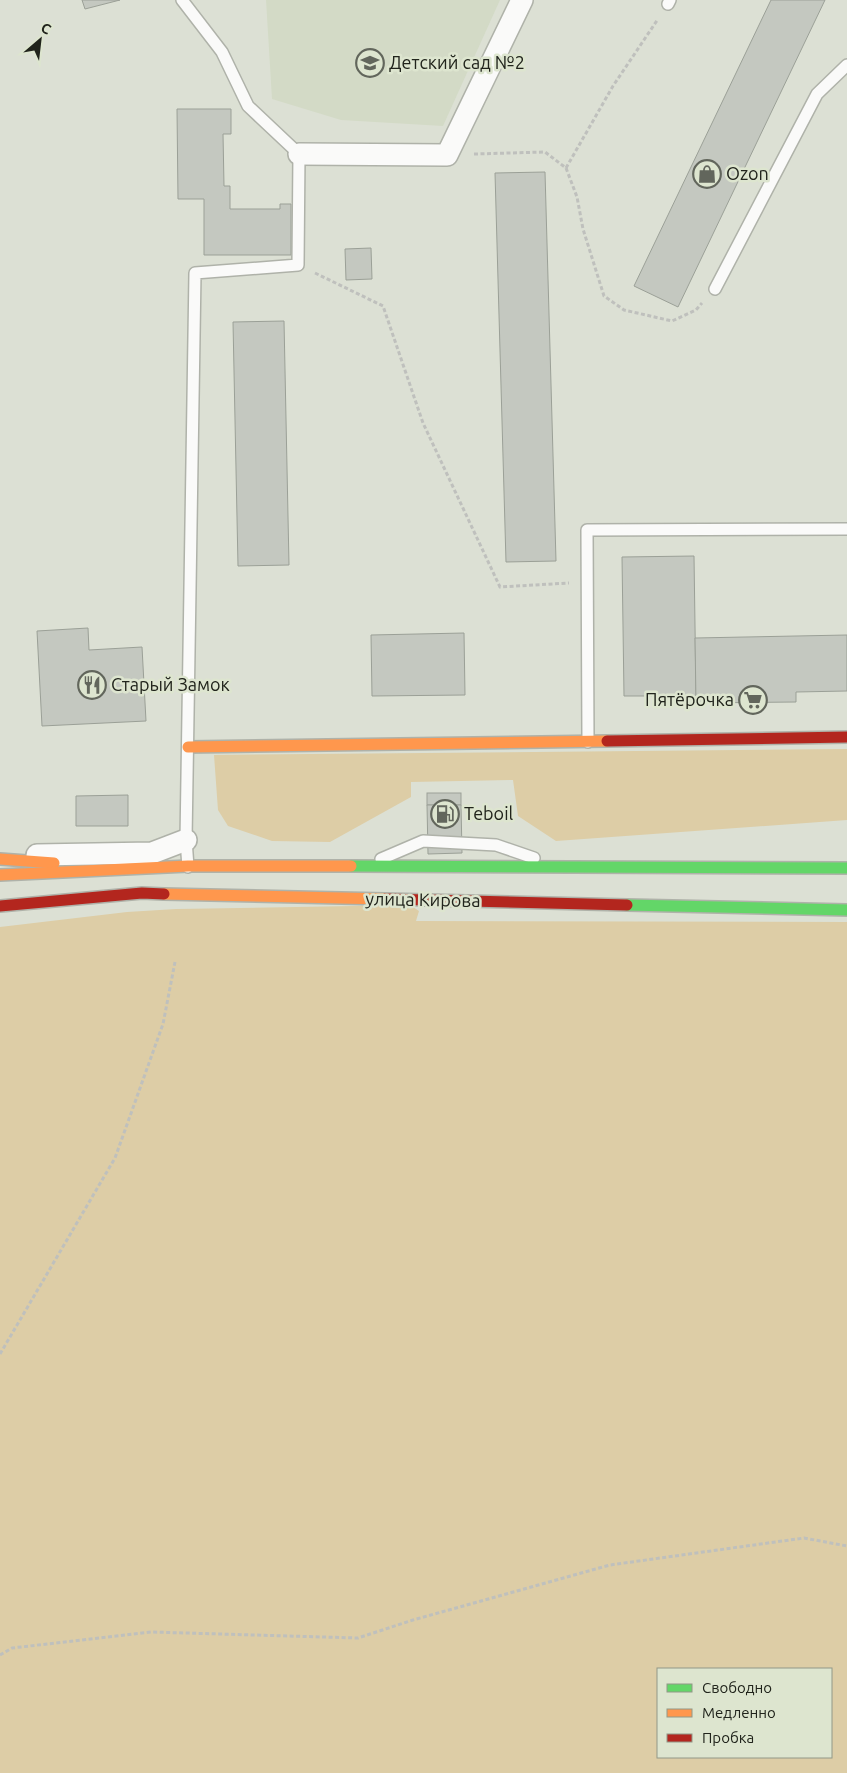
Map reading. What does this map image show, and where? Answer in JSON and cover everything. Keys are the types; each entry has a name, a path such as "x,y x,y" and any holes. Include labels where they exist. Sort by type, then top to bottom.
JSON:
{"main road":[{"path":"188,747 847,737"},
{"name":"улица Кирова","path":"0,858 126,868 189,880 847,910"},
{"name":"улица Кирова","path":"0,906 142,893 189,880 362,866 847,868"},
{"name":"улица Кирова","path":"0,875 126,868"}],"street":[{"path":"299,154 447,155 522,0"},
{"name":"улица Кирова","path":"0,858 152,853 186,840"}],"lane":[{"path":"182,0 222,52 248,106 299,154 298,265 195,273 186,840 189,880"},
{"path":"715,290 817,94 847,65"},
{"path":"588,742 587,530 847,529"},
{"path":"362,866 423,841 496,845 556,867"}],"path":[{"path":"566,168 612,86 669,2"},
{"path":"447,155 545,152 566,168 577,197 583,229 604,296 624,310 672,321 696,310 715,290"},
{"path":"298,265 383,306 423,423 500,587 587,582"},
{"path":"0,1354 115,1158 163,1024 175,962"},
{"path":"0,1655 12,1648 151,1632 358,1638 413,1620 610,1566 804,1538 847,1546"}],"shaded area":[{"name":"Детский сад №2","path":"266,0 500,0 443,126 341,120 272,99"},
{"path":"847,749 847,820 556,841 518,816 513,780 411,782 411,797 330,842 272,841 228,826 218,810 214,755"},
{"path":"410,905 419,911 416,921 847,922 847,1773 0,1773 0,927 127,912 176,909"}],"building":[{"path":"82,0 120,0 85,9"},
{"path":"771,0 825,0 678,307 634,286"},
{"path":"177,109 231,109 231,134 223,134 224,186 230,186 230,209 280,209 280,204 291,204 291,255 204,255 204,199 178,199"},
{"path":"545,172 556,561 506,562 495,173"},
{"path":"371,248 372,279 346,280 345,249"},
{"path":"284,321 289,565 238,566 233,322"},
{"path":"694,556 696,696 624,696 622,557"},
{"name":"Старый Замок","path":"88,628 89,650 142,647 146,721 42,726 37,631"},
{"path":"464,633 465,695 372,696 371,635"},
{"path":"847,635 847,691 796,692 796,702 696,703 695,638"},
{"path":"427,793 461,793 461,805 427,805"},
{"path":"128,795 128,826 76,826 76,796"},
{"path":"427,805 461,805 462,853 428,854"}],"traffic: fast":[{"path":"351,866 847,868"},
{"path":"627,905 847,910"}],"traffic: slow":[{"path":"188,747 607,741"},
{"path":"0,859 54,863"},
{"path":"0,875 188,866 351,866"},
{"path":"164,894 385,899"}],"traffic: jam":[{"path":"607,741 847,737"},
{"path":"0,906 142,893 164,894"},
{"path":"385,899 627,905"}],"place":[{"name":"Детский сад №2","path":"370,63"},
{"name":"Ozon","path":"707,174"},
{"name":"Старый Замок","path":"92,685"},
{"name":"Пятёрочка","path":"753,700"},
{"name":"Teboil","path":"445,814"}]}
